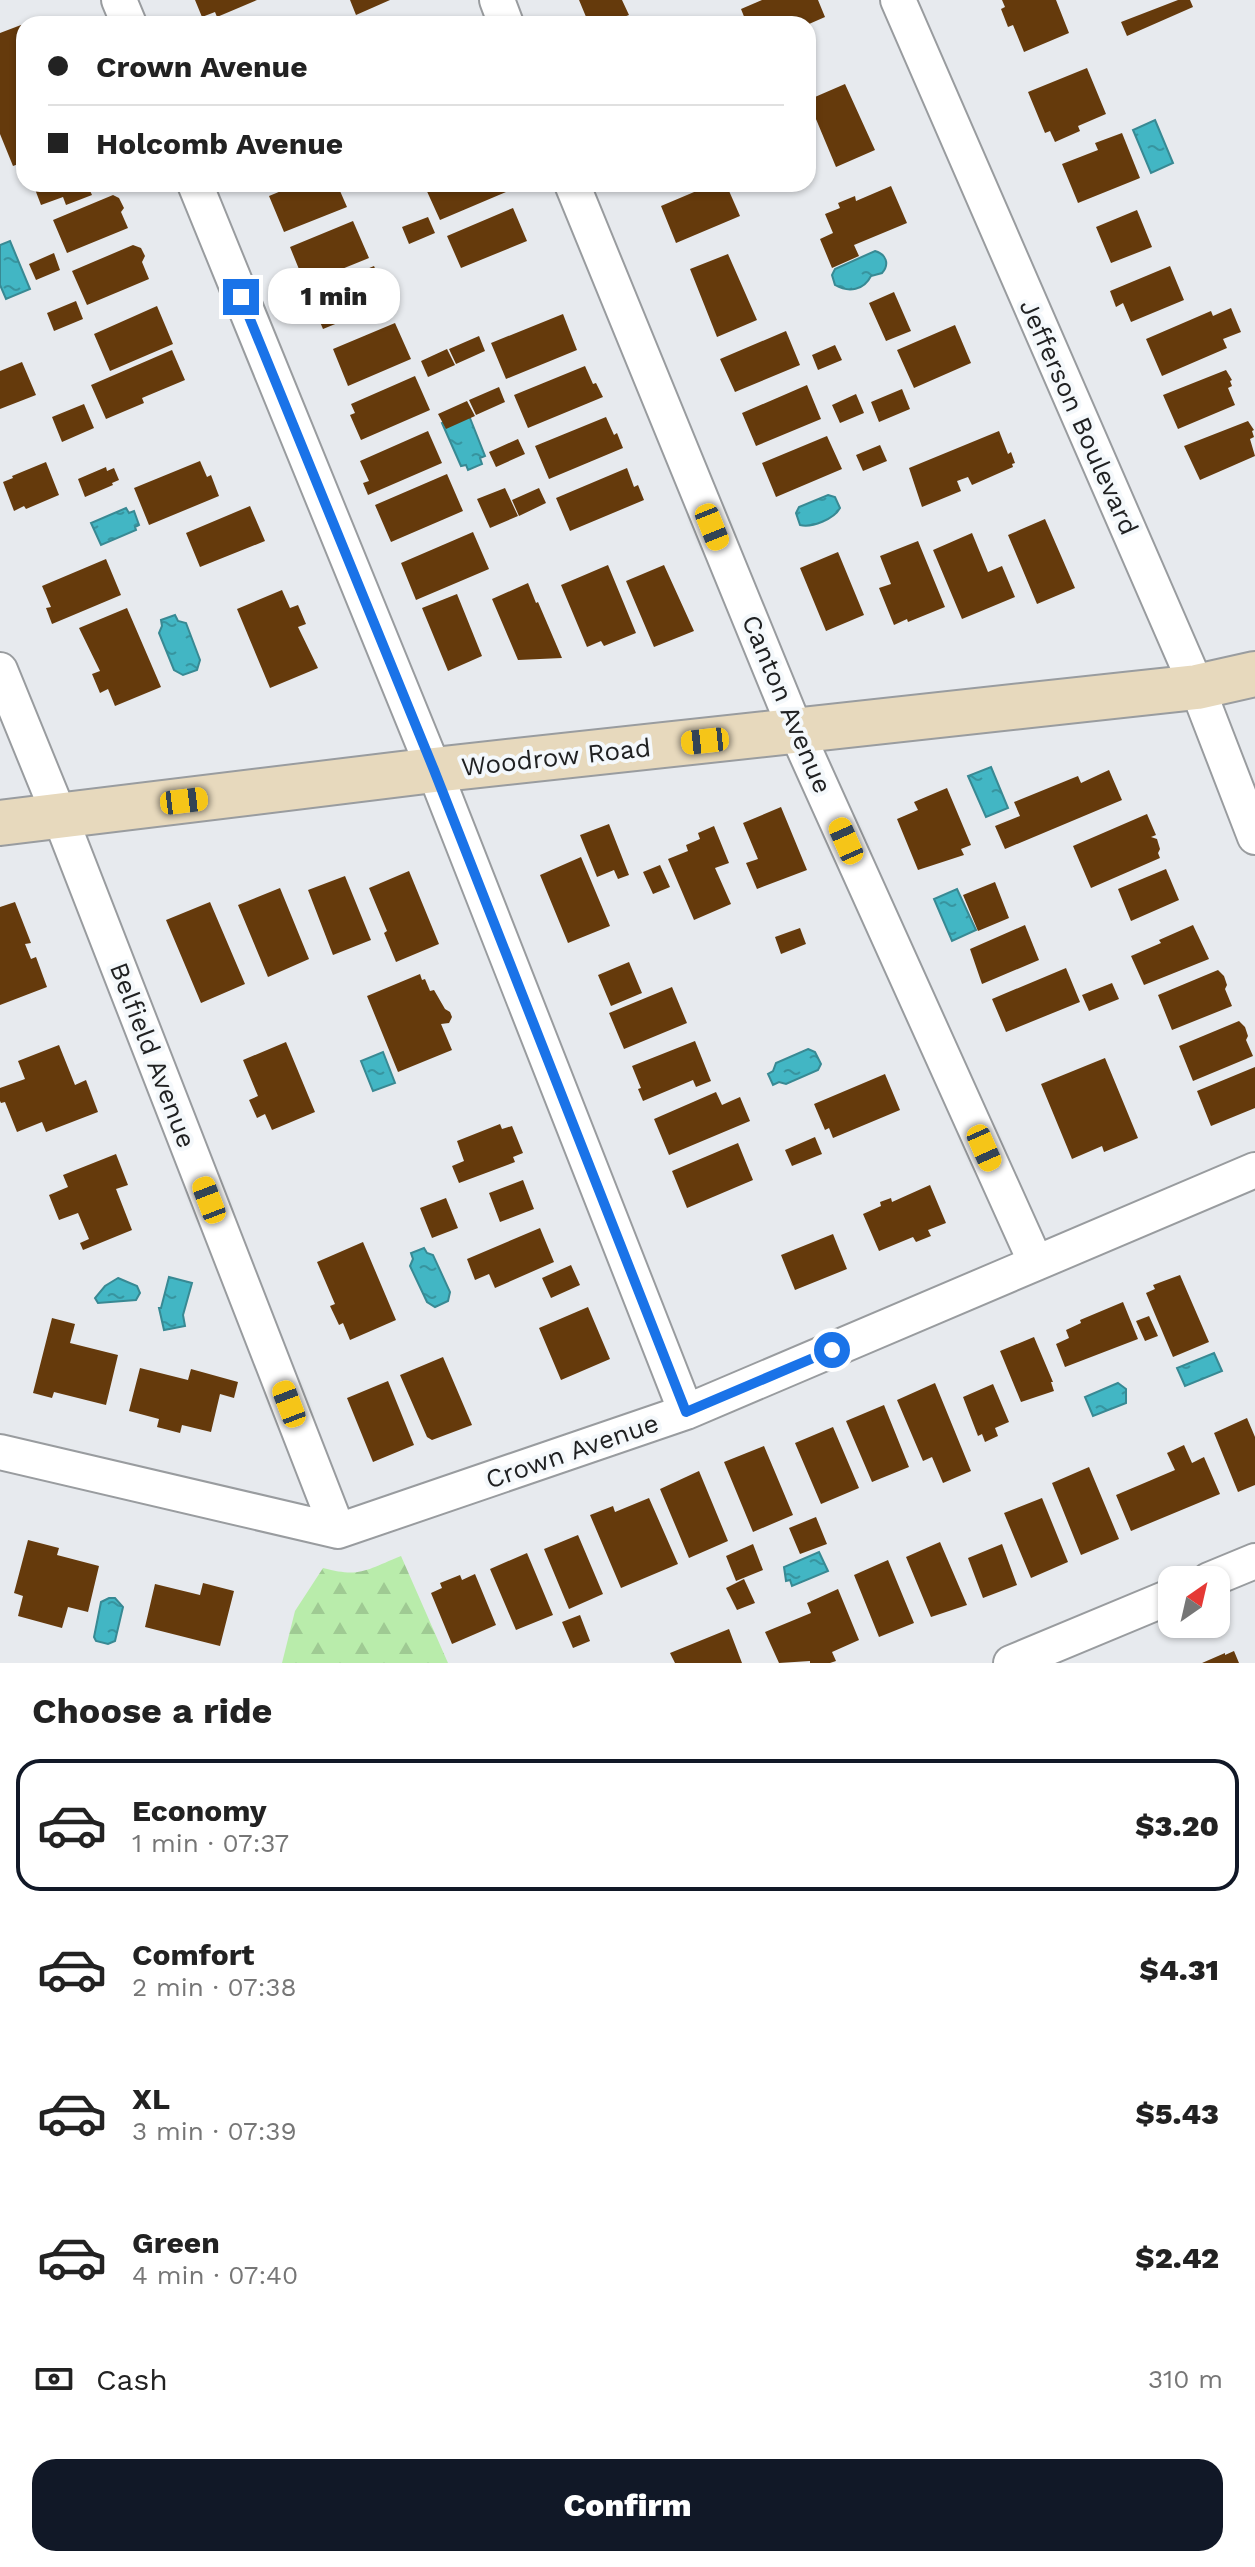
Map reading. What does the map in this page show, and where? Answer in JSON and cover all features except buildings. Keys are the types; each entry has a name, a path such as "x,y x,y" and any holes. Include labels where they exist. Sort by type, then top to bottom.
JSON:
{"street":[{"name":"Jefferson Boulevard","path":"898,0 1197,687 1255,837"},
{"path":"198,192 434,770 686,1412"},
{"name":"Canton Avenue","path":"575,192 796,731 1036,1263"},
{"name":"Belfield Avenue","path":"0,670 338,1531"},
{"name":"Woodrow Road","path":"0,823 434,770 1197,687 1255,674"},
{"name":"Crown Avenue","path":"338,1531 686,1412 1255,1170"},
{"path":"0,1452 338,1531"},
{"path":"1230,1571 1255,1561"},
{"path":"1011,1663 1158,1602"}],"green space":[{"path":"401,1556 448,1663 282,1663 295,1611 323,1568 355,1572 371,1569"}],"water":[{"path":"1155,120 1173,163 1151,173 1133,130"},
{"path":"10,241 30,289 6,299 0,285 0,245"},
{"path":"875,251 886,260 882,273 871,276 856,289 835,285 832,275 835,269"},
{"path":"468,413 485,456 480,458 482,464 468,470 466,465 461,466 442,423"},
{"path":"828,495 835,497 840,508 837,512 816,524 800,525 796,513 799,507"},
{"path":"126,508 129,513 134,511 139,525 135,527 136,530 101,545 91,523"},
{"path":"175,615 178,621 186,623 200,660 197,670 183,675 174,670 159,633 161,620"},
{"path":"991,767 1008,808 986,817 968,776"},
{"path":"957,889 976,930 952,941 934,899"},
{"path":"808,1049 815,1052 821,1064 818,1070 786,1084 779,1082 773,1085 768,1074 776,1063"},
{"path":"383,1052 395,1083 373,1091 361,1061"},
{"path":"424,1248 433,1255 450,1292 448,1301 435,1307 427,1302 410,1266 413,1259 411,1253"},
{"path":"169,1277 192,1283 183,1315 185,1326 164,1330 159,1308"},
{"path":"118,1278 137,1286 140,1293 136,1300 98,1303 95,1298 105,1286"},
{"path":"1214,1353 1222,1371 1185,1386 1177,1368"},
{"path":"1118,1383 1126,1389 1126,1403 1093,1416 1085,1397"},
{"path":"819,1552 828,1571 792,1586 790,1580 786,1581 784,1567"},
{"path":"115,1598 123,1607 115,1641 108,1644 96,1641 94,1637 101,1602"}],"route":[{"path":"241,297 434,770 686,1412 832,1350"}]}
